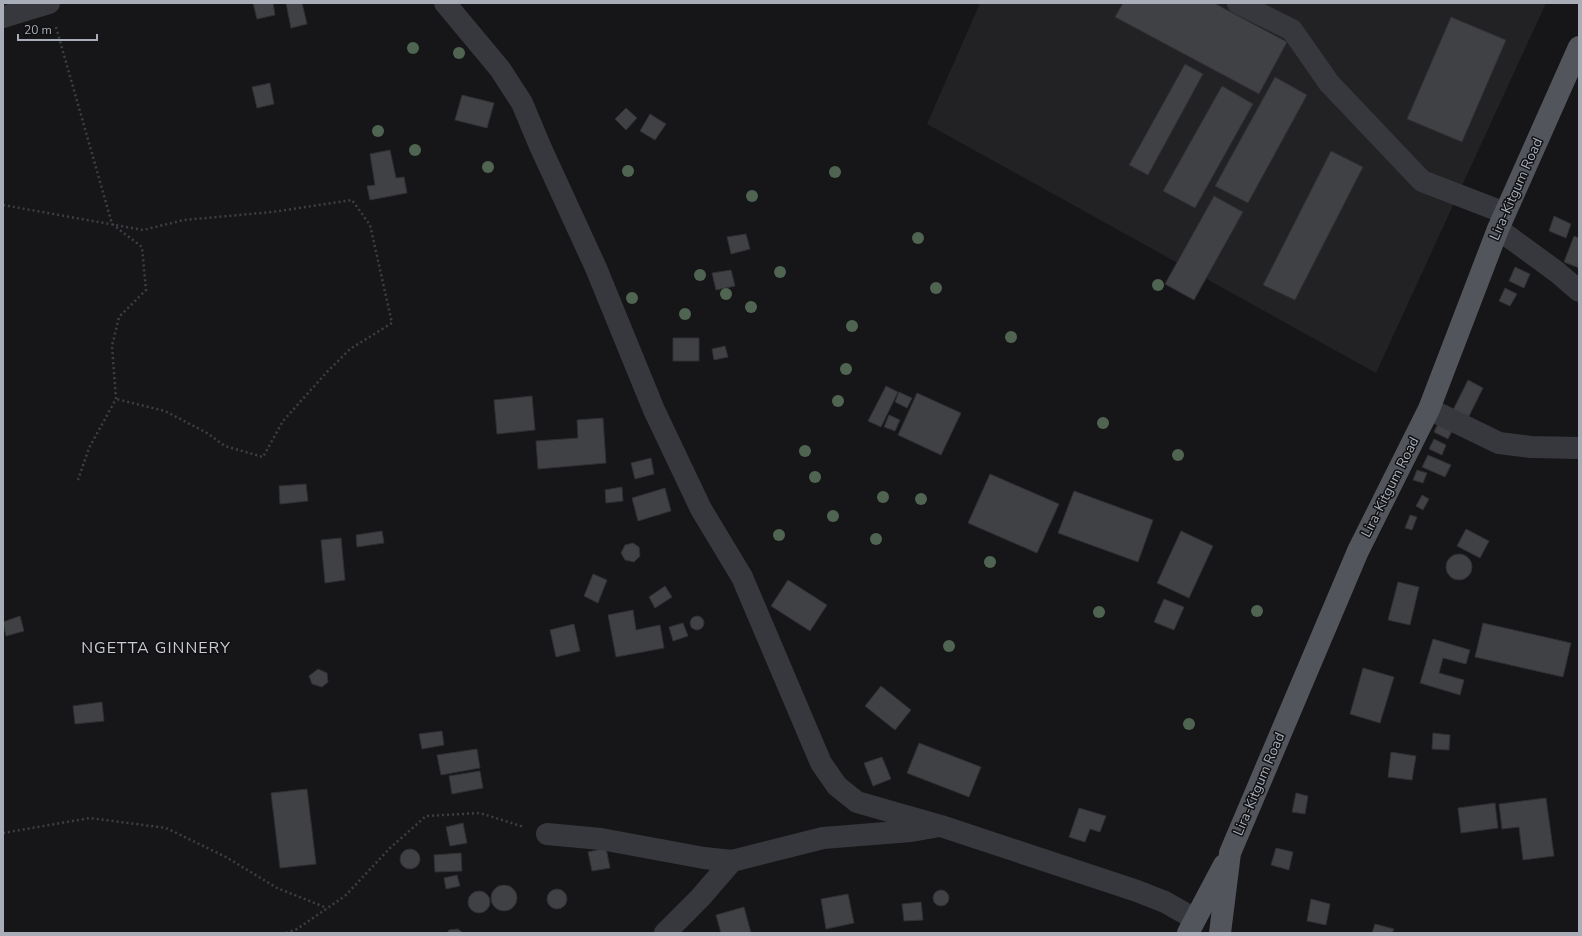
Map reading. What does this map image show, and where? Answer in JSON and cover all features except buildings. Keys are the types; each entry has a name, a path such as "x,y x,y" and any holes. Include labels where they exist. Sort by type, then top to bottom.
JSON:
{"main road":[{"name":"Lira-Kitgum Road","path":"1220,933 1230,853 1358,551 1429,409 1501,221 1579,47"},
{"path":"1191,926 1230,853"}],"street":[{"path":"3,16 49,3"},
{"path":"445,3 500,69 522,103 596,268 654,410 701,509 742,577 821,763 837,786 857,802 941,826 1137,891 1165,902 1191,926"},
{"path":"1238,3 1292,30 1329,83 1422,181 1501,221 1579,291"},
{"path":"1429,409 1499,443 1531,447 1579,448"},
{"path":"546,834 601,838 704,858 732,861 823,838 911,831 941,826"},
{"path":"665,933 667,929 700,898 732,861"}],"path":[{"path":"56,26 112,224 142,247 146,290 119,317 112,346 116,399 89,448 78,480"},
{"path":"3,205 143,230 184,220 272,212 352,200 370,225 392,323 350,349 326,372 283,421 263,457 225,446 207,433 165,411 116,399"},
{"path":"286,933 297,928 345,896 390,848 426,816 480,813 546,834"},
{"path":"3,833 90,818 166,828 226,857 277,888 327,908"}],"shaded area":[{"path":"980,3 1546,3 1376,373 927,124"}],"district":[{"name":"NGETTA GINNERY","path":"156,648"}]}
